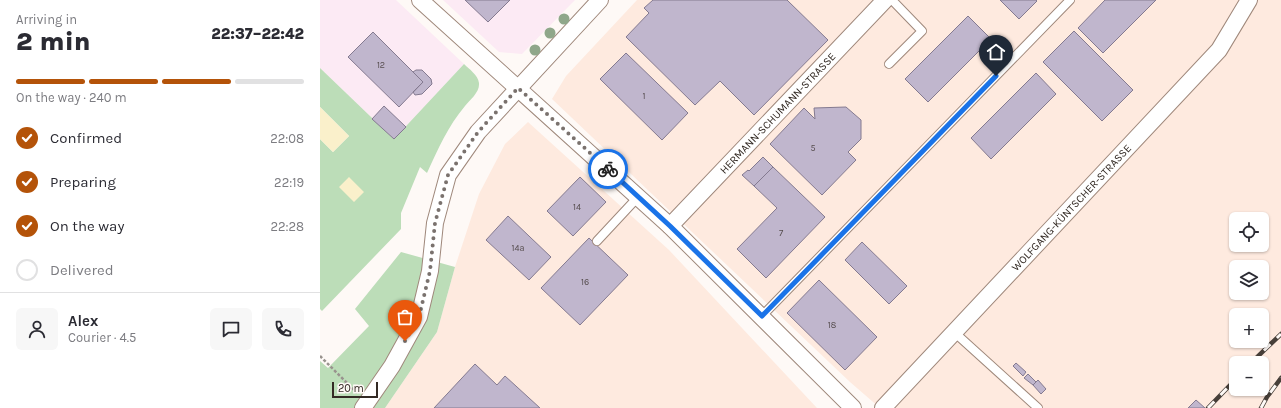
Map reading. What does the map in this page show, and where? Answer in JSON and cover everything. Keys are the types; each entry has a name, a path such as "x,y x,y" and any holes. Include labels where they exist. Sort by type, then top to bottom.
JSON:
{"street":[{"path":"420,0 670,226 853,408"},
{"path":"365,405 392,366 419,317 430,271 435,223 448,175 478,132 600,0"},
{"name":"HERMANN-SCHUMANN-STRASSE","path":"670,226 885,0"},
{"name":"WOLFGANG-KÜNTSCHER-STRASSE","path":"883,408 1219,50 1249,0"}],"lane":[{"path":"889,64 922,31 892,0"},
{"path":"762,316 1070,0"},
{"path":"597,241 638,197"},
{"path":"954,332 1038,408"}],"path":[{"path":"320,356 365,405"}],"shaded area":[{"path":"320,0 396,0 464,64 394,139 320,68"},
{"path":"443,0 575,0 522,54 499,52"},
{"path":"637,0 1281,0 1281,408 880,408 850,382 552,99 566,76"},
{"path":"528,122 669,250 817,408 385,408 437,332 455,267 479,194 505,144"}],"green space":[{"path":"464,64 477,77 479,83 478,90 448,130 427,173 420,167 401,213 401,229 322,311 320,309 320,139 333,152 349,136 320,107 320,68 394,139"},
{"path":"401,252 455,267 437,332 385,408 320,408 320,361 328,368 369,326 355,309"}],"sand":[{"path":"320,107 349,136 333,152 320,139"},
{"path":"349,177 364,192 354,202 339,187"}],"building":[{"path":"465,0 510,0 488,22"},
{"path":"653,0 787,0 828,40 754,115 720,81 695,105 626,37 649,13 644,8"},
{"path":"1000,0 1036,0 1037,1 1019,19"},
{"path":"1105,0 1156,0 1103,53 1078,28"},
{"path":"968,16 991,39 928,102 905,79"},
{"path":"1074,31 1133,90 1102,121 1043,62"},
{"path":"373,32 423,82 399,107 348,57"},
{"path":"626,53 688,113 662,140 600,79"},
{"path":"416,70 422,70 431,79 432,84 422,94 415,95 413,92 423,82 413,72"},
{"path":"1036,73 1056,94 991,159 971,138"},
{"path":"384,106 406,127 394,139 372,119"},
{"path":"846,107 861,120 861,139 848,152 856,160 822,195 770,144 804,108 815,119 814,108"},
{"path":"763,157 773,167 754,186 742,175 748,170 749,171"},
{"path":"773,167 825,217 766,278 737,249 777,208 754,186"},
{"path":"580,177 606,202 573,236 547,211"},
{"path":"508,216 551,257 529,280 486,240"},
{"path":"589,238 628,275 580,325 541,288"},
{"path":"862,242 907,286 889,304 845,260"},
{"path":"819,280 877,337 845,370 787,313"},
{"path":"1016,363 1026,372 1023,376 1013,366"},
{"path":"475,364 497,385 505,376 540,408 434,408"},
{"path":"1028,374 1036,382 1033,385 1024,378"},
{"path":"1038,380 1046,389 1041,394 1033,385"},
{"path":"1196,400 1205,408 1188,408"}],"railway":[{"path":"1258,356 1281,334"},
{"path":"1261,408 1281,378"},
{"path":"1208,408 1229,386"}],"way so far":[{"path":"405,341 419,317 430,271 435,223 448,175 478,132 518,88 608,169"}],"route":[{"path":"608,169 670,226 762,316 996,76"}]}
